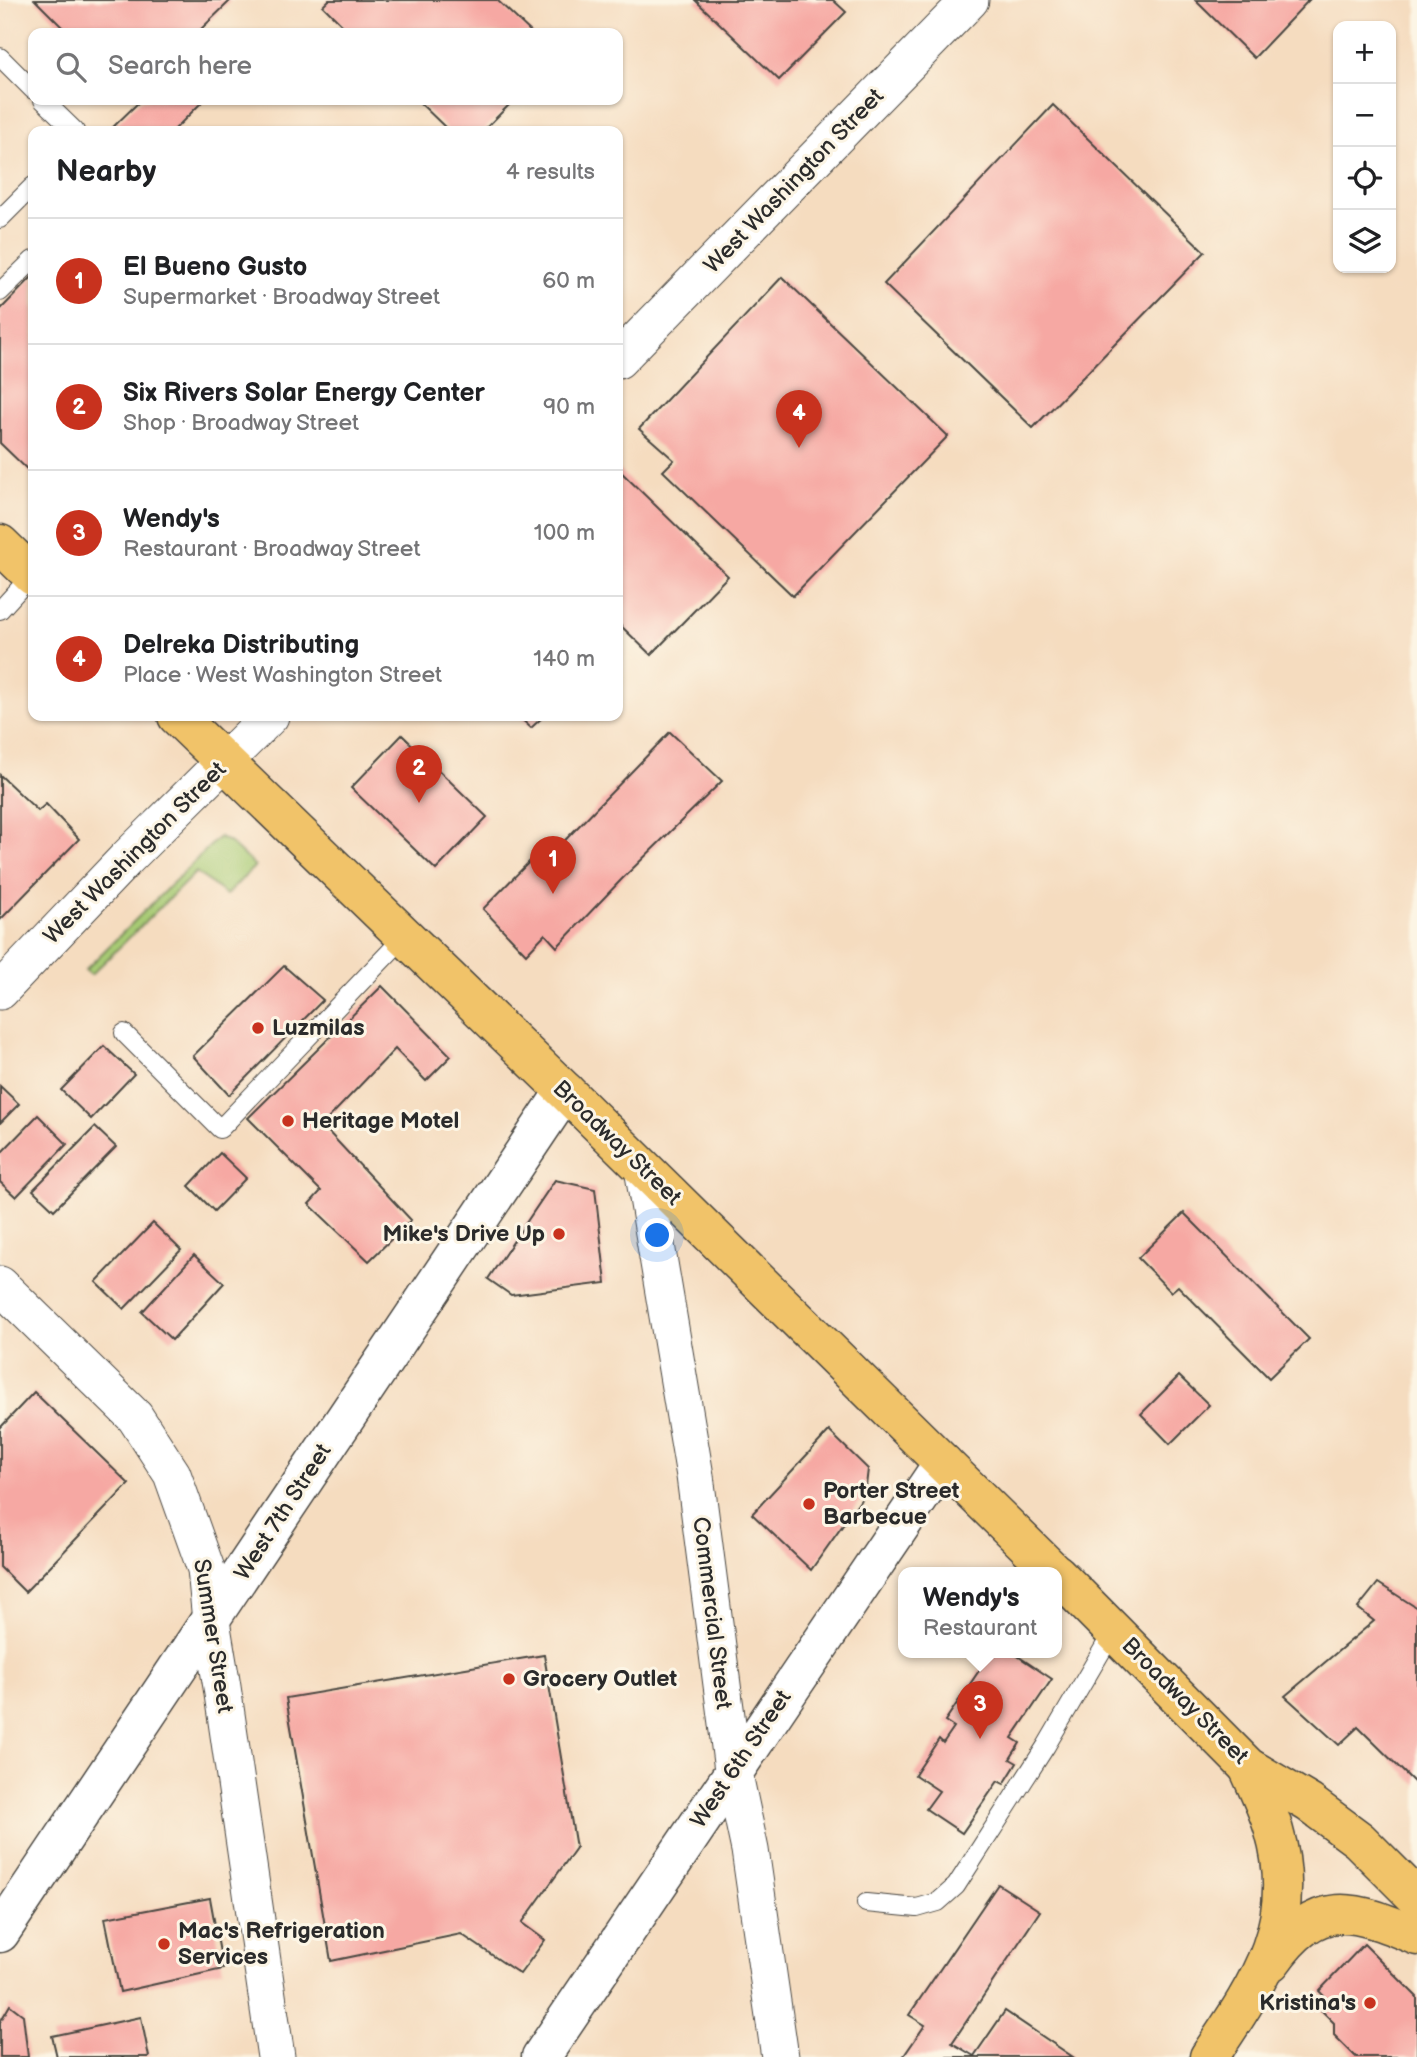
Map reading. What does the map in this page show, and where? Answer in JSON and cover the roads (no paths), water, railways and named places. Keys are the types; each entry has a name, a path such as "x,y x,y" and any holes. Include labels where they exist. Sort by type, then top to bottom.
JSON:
{"highway":[{"path":"0,544 28,571"},
{"name":"Broadway Street","path":"182,721 565,1091 1049,1567"},
{"name":"Broadway Street","path":"1062,1580 1248,1767 1309,1803 1359,1840 1417,1898"},
{"path":"1248,1767 1274,1830 1279,1851 1283,1896 1279,1925 1259,1980"},
{"path":"1209,2057 1288,1938 1312,1920 1343,1912 1373,1917 1417,1936"}],"street":[{"name":"West Washington Street","path":"623,355 970,0"},
{"name":"West Washington Street","path":"0,990 126,859 265,721"},
{"name":"West 7th Street","path":"0,1933 565,1091"},
{"name":"Commercial Street","path":"643,1168 695,1476 733,1770 750,1850 780,2057"},
{"name":"Summer Street","path":"0,1285 135,1417 172,1474 206,1569 211,1621 276,2057"},
{"name":"West 6th Street","path":"541,2057 943,1463"}],"lane":[{"path":"0,57 28,85"},
{"path":"48,105 70,126"},
{"path":"0,219 28,191"},
{"path":"0,292 28,265"},
{"path":"0,610 28,581"},
{"path":"124,1033 220,1129 405,936"},
{"path":"866,1903 918,1908 938,1902 956,1886 1046,1746 1114,1630"}],"place":[{"name":"Delreka Distributing","path":"799,448"},
{"name":"Six Rivers Solar Energy Center","path":"419,803"},
{"name":"El Bueno Gusto","path":"553,894"},
{"name":"Luzmilas","path":"258,1028"},
{"name":"Heritage Motel","path":"288,1121"},
{"name":"Mike's Drive Up","path":"559,1234"},
{"name":"Porter Street Barbecue","path":"809,1504"},
{"name":"Grocery Outlet","path":"509,1679"},
{"name":"Wendy's","path":"980,1739"},
{"name":"Mac's Refrigeration Services","path":"164,1944"},
{"name":"Kristina's","path":"1370,2003"}]}
